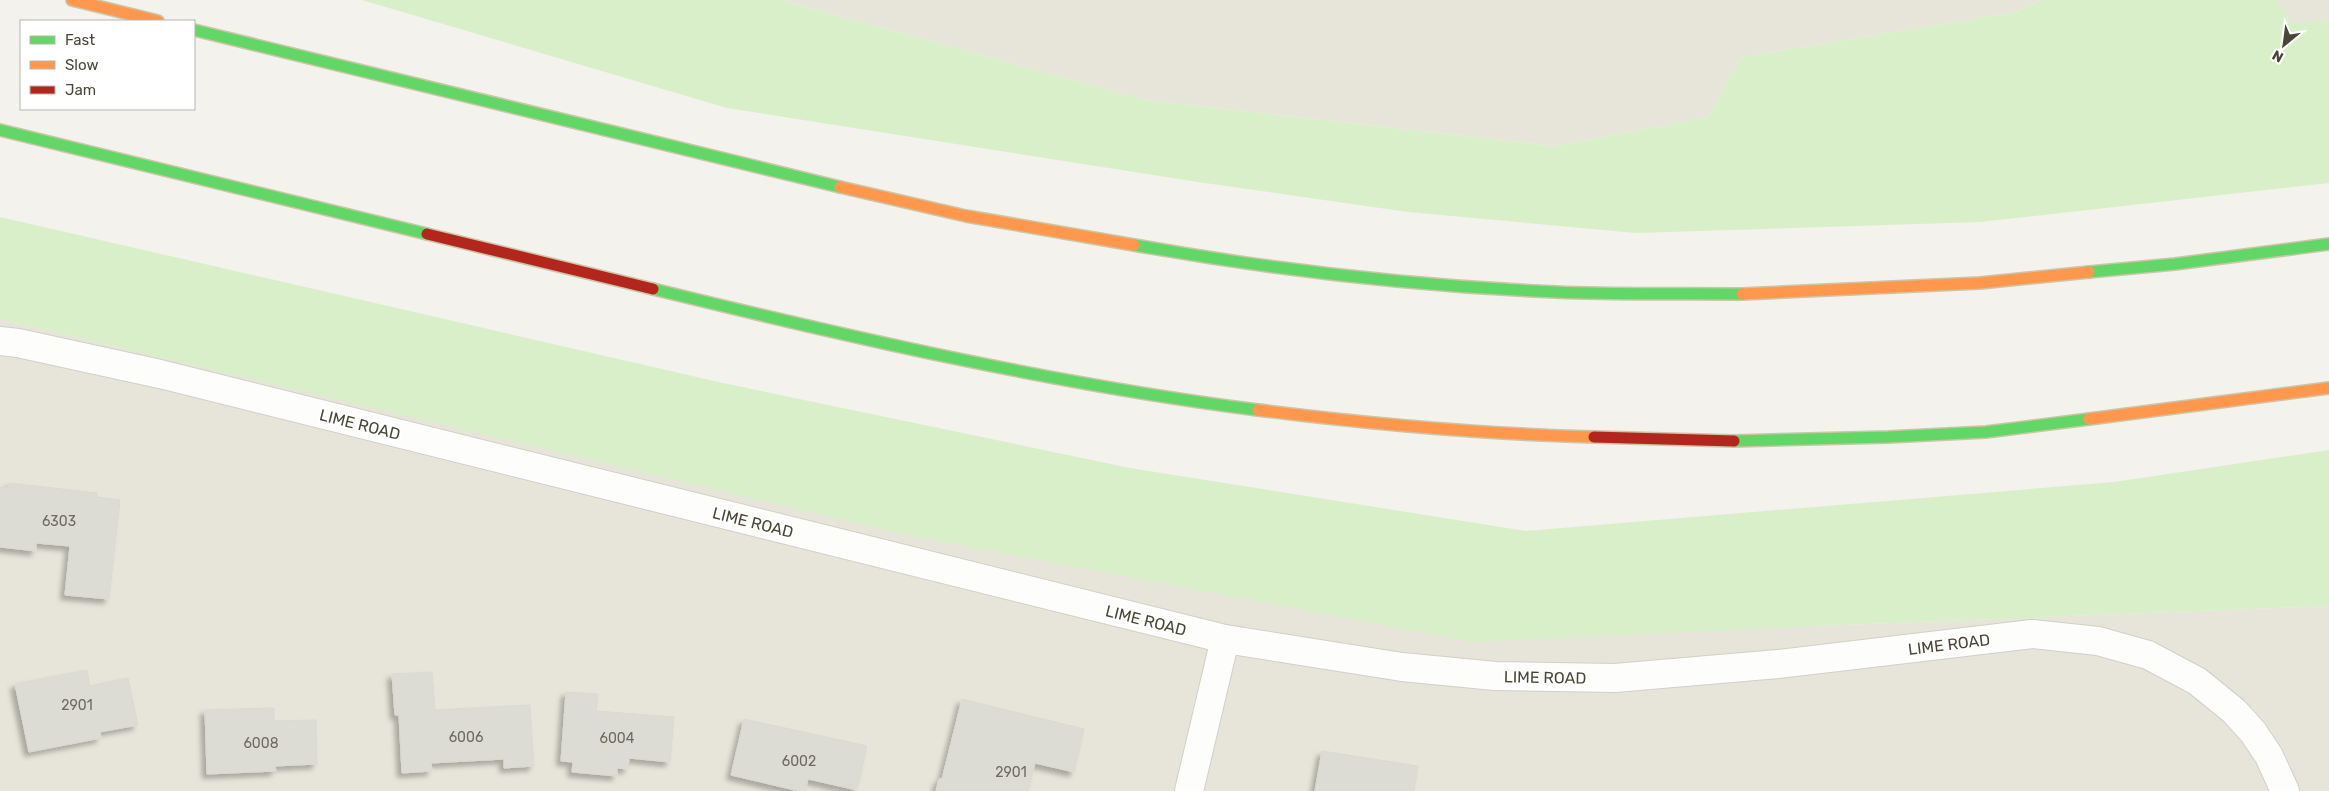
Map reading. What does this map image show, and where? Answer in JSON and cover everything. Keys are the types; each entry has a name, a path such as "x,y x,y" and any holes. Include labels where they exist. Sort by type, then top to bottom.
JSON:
{"highway":[{"path":"72,0 154,20"},
{"path":"195,30 780,174 966,216 1190,256 1374,279 1557,292 1768,294 1980,283 2175,264 2329,244"},
{"path":"0,130 770,318 981,364 1221,405 1341,420 1519,435 1719,441 1888,437 1986,432 2329,388"}],"street":[{"name":"LIME ROAD","path":"0,341 18,343 160,374 1225,639 1402,667 1495,676 1615,678 1778,664 2032,634 2098,641 2148,655 2197,681 2234,711 2253,732 2272,762 2285,791"},
{"path":"1189,791 1225,639"}],"shaded area":[{"path":"780,0 2041,0 2016,12 1741,57 1708,117 1555,146 1146,100"},
{"path":"2278,0 2329,0 2329,20 2292,25"},
{"path":"0,319 216,370 1815,626 2329,606 2329,791 0,791"}],"green space":[{"path":"362,0 780,0 1146,100 1555,146 1708,117 1741,57 2016,12 2041,0 2278,0 2292,24 2329,20 2329,183 1980,222 1636,233 1408,212 1198,182 727,108"},
{"path":"0,217 723,383 1130,468 1526,531 2114,482 2329,450 2329,606 1815,626 1473,642 907,535 0,319"}],"building":[{"path":"9,483 97,493 97,497 120,500 109,599 65,595 70,546 36,543 36,551 0,547 0,487 8,488"},
{"path":"87,670 90,686 128,678 138,725 100,732 101,738 29,752 15,684"},
{"path":"432,672 435,710 530,705 534,766 504,768 504,759 431,763 432,771 402,773 399,715 395,715 392,674"},
{"path":"566,692 598,694 596,711 674,717 670,762 629,758 628,769 617,768 617,776 572,772 573,762 561,761"},
{"path":"962,699 1084,729 1074,772 1035,763 1028,791 936,791 939,779 942,779"},
{"path":"274,708 274,721 316,720 317,764 275,766 276,771 207,774 205,710"},
{"path":"744,719 867,746 857,790 808,779 805,791 799,791 731,775"},
{"path":"1322,751 1418,766 1414,791 1315,791"}],"traffic: fast":[{"path":"195,30 840,187"},
{"path":"0,130 427,234"},
{"path":"2089,272 2175,264 2329,244"},
{"path":"1134,245 1239,262 1345,276 1450,286 1579,293 1742,294"},
{"path":"653,289 803,325 954,358 1106,387 1258,410"},
{"path":"1734,441 1986,432 2089,419"}],"traffic: slow":[{"path":"72,0 154,20"},
{"path":"840,187 966,216 1134,245"},
{"path":"1742,294 1980,283 2089,272"},
{"path":"2089,419 2329,388"},
{"path":"1258,410 1426,428 1594,437"}],"traffic: jam":[{"path":"427,234 653,289"},
{"path":"1594,437 1734,441"}]}
